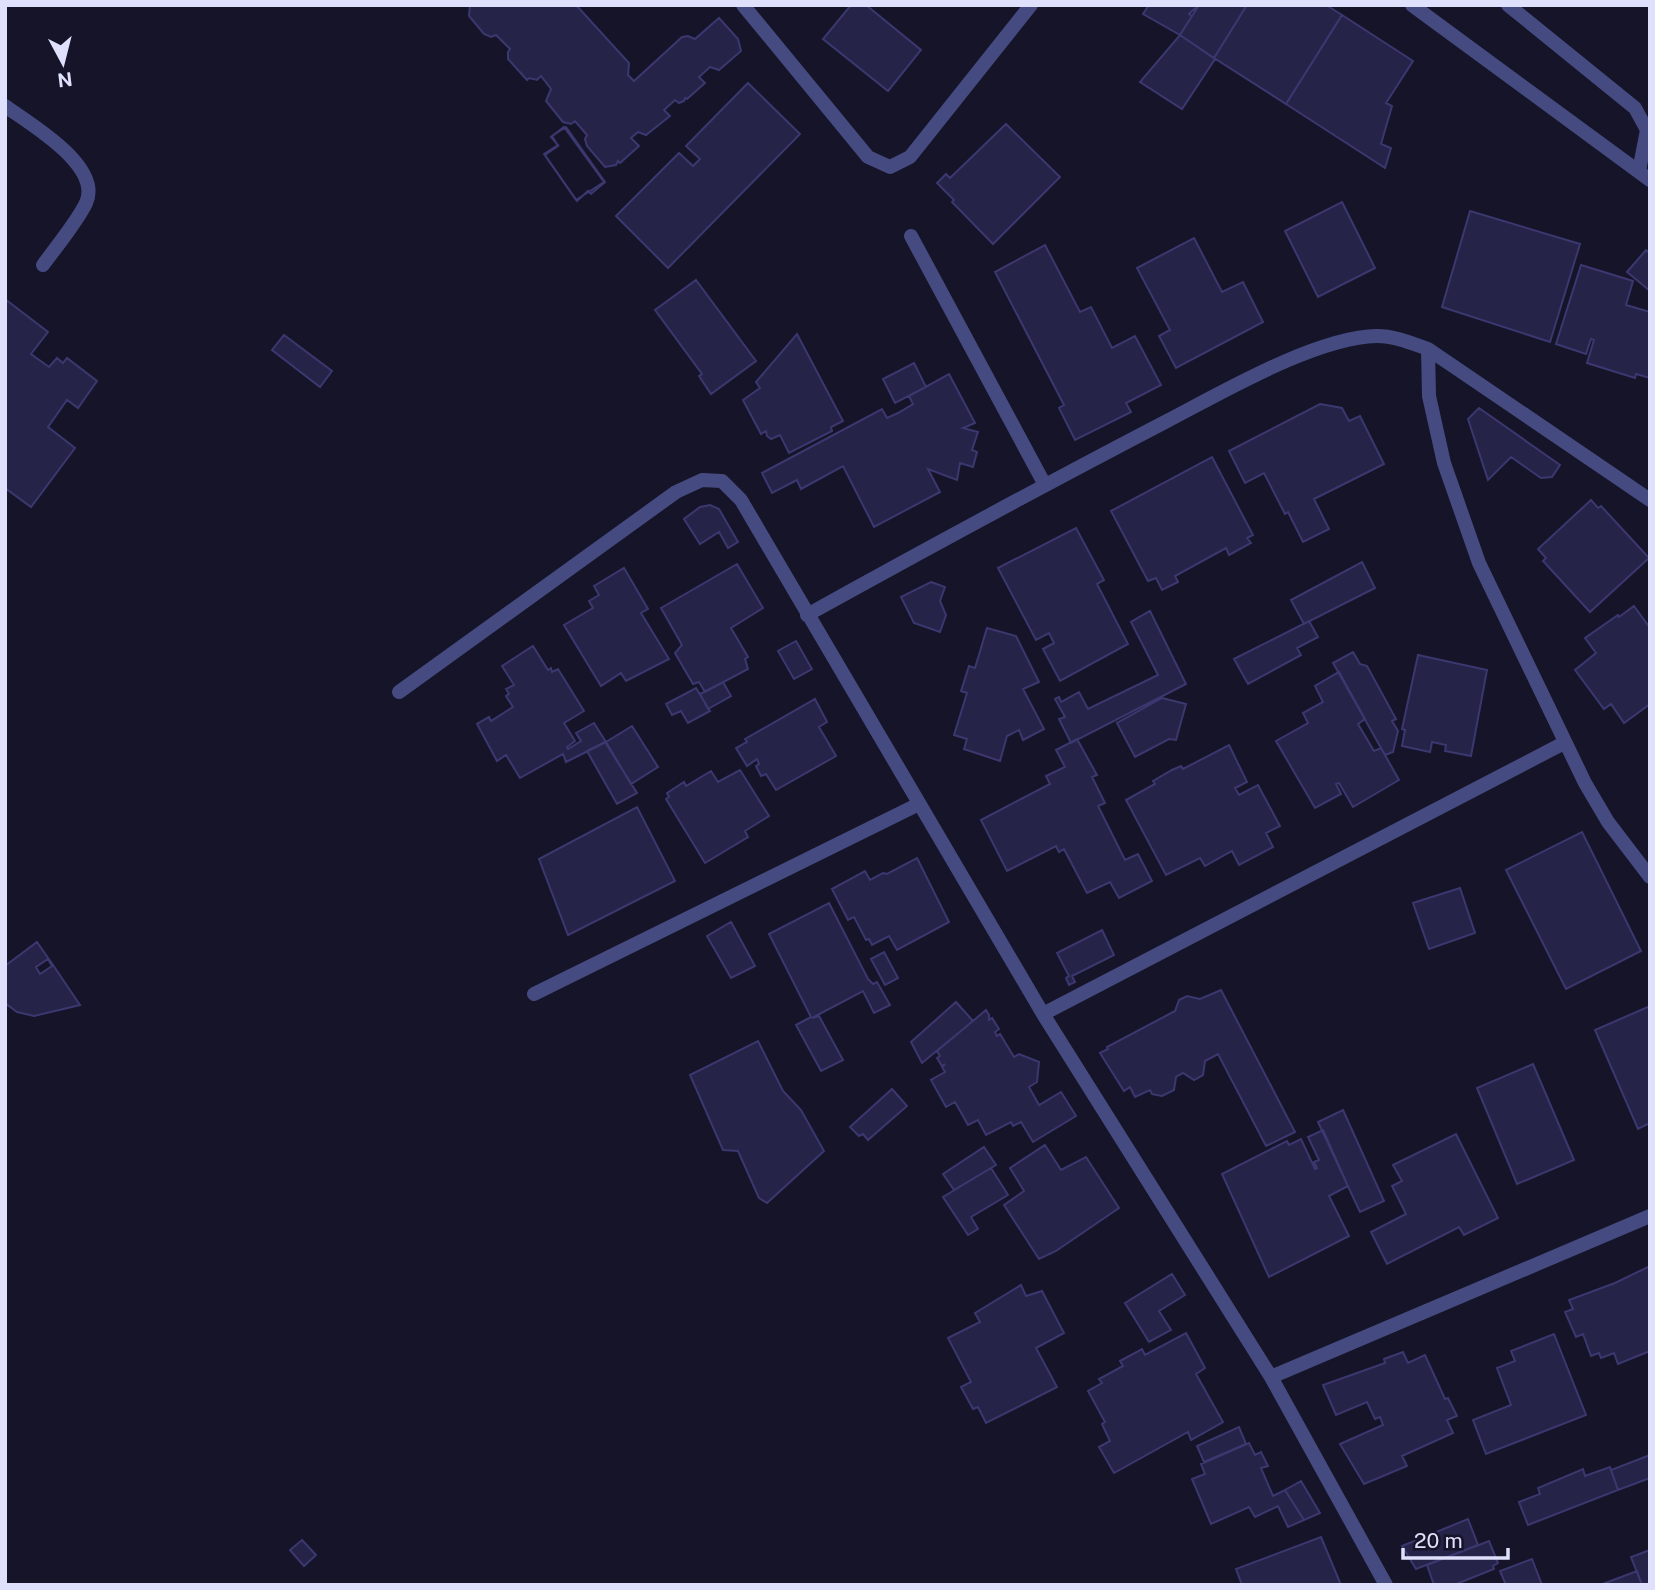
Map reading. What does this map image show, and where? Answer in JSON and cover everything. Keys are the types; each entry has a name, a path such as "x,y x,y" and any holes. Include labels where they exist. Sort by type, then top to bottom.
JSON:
{"street":[{"path":"743,5 869,157 890,167 910,157 1031,5"},
{"path":"1412,5 1644,176"},
{"path":"1508,5 1635,108 1647,130 1644,176"},
{"path":"5,106 75,160 89,188 87,202 43,265"},
{"path":"911,236 1045,485"},
{"path":"807,615 1045,485 1245,381 1310,352 1376,336 1400,338 1428,349 1650,500"},
{"path":"1428,349 1429,396 1444,463 1479,563 1564,743 1608,822 1650,877"},
{"path":"399,692 676,492 702,480 722,481 741,500 1043,1014 1271,1377 1386,1585"},
{"path":"1043,1014 1564,743"},
{"path":"534,994 919,804"},
{"path":"1271,1377 1650,1216"}],"building":[{"path":"470,5 576,5 629,63 628,75 634,81 682,37 695,39 719,18 738,39 741,51 719,70 710,67 699,77 705,83 684,101 679,103 675,100 664,110 670,116 646,135 638,132 631,138 639,146 620,163 618,161 616,165 605,167 587,146 587,135 575,121 571,124 563,122 546,101 551,89 541,76 537,80 527,80 508,59 510,49 496,35 491,37 484,34 469,16"},
{"path":"851,5 866,5 921,50 888,91 823,39"},
{"path":"1149,5 1199,5 1189,14 1192,16 1180,35 1143,14"},
{"path":"1199,5 1247,5 1214,58 1180,35"},
{"path":"1247,5 1326,5 1342,15 1286,104 1214,58"},
{"path":"1342,15 1413,61 1386,103 1392,106 1381,144 1391,148 1385,168 1286,104"},
{"path":"1180,35 1215,59 1182,109 1140,82"},
{"path":"748,83 800,134 668,268 616,216 679,153 693,166 700,159 686,146"},
{"path":"1006,124 1060,177 993,244 937,183 946,174 950,178"},
{"path":"564,127 604,182 576,200 544,154 558,145 551,137"},
{"path":"566,127 605,182 577,201 545,155 558,146 552,136"},
{"path":"1342,202 1375,268 1318,297 1285,231"},
{"path":"1470,211 1580,244 1550,342 1442,307"},
{"path":"1194,238 1222,292 1243,282 1263,322 1176,368 1159,336 1170,330 1137,268"},
{"path":"1045,245 1080,312 1091,307 1112,348 1135,336 1161,385 1126,403 1131,412 1075,440 1059,408 1064,405 995,272"},
{"path":"1646,250 1650,253 1650,291 1627,272"},
{"path":"1581,265 1633,281 1626,305 1650,312 1650,378 1636,374 1635,378 1587,363 1594,340 1591,339 1586,354 1556,344"},
{"path":"696,280 756,361 711,394 699,376 702,374 655,310"},
{"path":"5,299 48,332 31,354 49,367 57,358 63,363 67,358 97,381 78,408 67,400 48,427 75,448 31,507 5,488"},
{"path":"797,334 843,421 831,427 832,431 789,453 780,435 771,439 766,431 761,434 743,400 760,388 756,382"},
{"path":"284,335 332,371 320,387 272,350"},
{"path":"914,363 926,387 895,403 883,379"},
{"path":"949,374 975,423 963,428 978,432 972,450 977,452 973,467 960,463 957,480 928,469 940,492 874,527 843,466 801,489 797,480 772,493 762,473 882,409 887,418 898,413 913,404 909,396"},
{"path":"1320,404 1342,408 1349,421 1360,416 1384,464 1314,499 1329,529 1303,542 1264,473 1245,483 1229,451"},
{"path":"1479,408 1560,465 1552,477 1541,478 1511,457 1488,480 1468,419"},
{"path":"1212,457 1253,535 1247,538 1251,543 1229,555 1226,548 1175,576 1178,582 1162,590 1156,578 1148,581 1111,511"},
{"path":"1591,500 1598,508 1601,506 1649,558 1590,612 1543,561 1546,558 1538,549"},
{"path":"710,505 719,509 738,542 728,548 719,532 700,544 684,519 700,507"},
{"path":"1076,528 1104,580 1097,584 1128,644 1060,681 1043,649 1054,643 1049,633 1036,640 998,568"},
{"path":"1362,562 1375,588 1304,624 1291,600"},
{"path":"737,564 763,608 731,628 748,657 745,659 748,669 705,692 699,682 693,684 675,653 682,645 661,608"},
{"path":"624,568 648,609 641,613 669,659 626,681 621,673 601,686 564,625 593,608 589,601 599,595 594,586"},
{"path":"931,582 945,587 940,601 946,615 940,632 914,623 901,597"},
{"path":"1634,606 1650,628 1650,704 1624,723 1611,704 1604,709 1575,670 1596,653 1585,638"},
{"path":"1150,611 1186,684 1071,743 1059,719 1065,717 1055,699 1059,697 1061,702 1079,692 1088,709 1158,675 1131,622"},
{"path":"1309,621 1318,637 1297,648 1301,655 1248,684 1234,659"},
{"path":"987,628 1016,636 1039,682 1023,689 1044,729 1023,740 1019,730 1007,736 1000,761 964,749 967,739 954,735 967,693 961,691 969,666 975,668"},
{"path":"796,641 812,669 794,679 778,651"},
{"path":"533,646 548,670 551,668 552,672 558,669 584,711 564,723 575,741 568,749 581,741 576,733 594,723 606,742 566,762 563,754 520,778 506,755 497,761 477,724 489,717 491,721 513,707 506,696 509,694 506,689 514,685 502,666"},
{"path":"1353,652 1360,664 1367,666 1396,719 1392,721 1398,731 1393,752 1385,755 1333,663"},
{"path":"1418,655 1487,670 1471,756 1445,751 1446,745 1432,742 1430,752 1402,746 1405,730 1402,729"},
{"path":"1339,672 1365,719 1358,724 1374,751 1381,748 1399,780 1353,807 1339,783 1336,784 1341,794 1315,808 1276,741 1308,723 1303,713 1323,702 1315,686"},
{"path":"723,682 731,696 708,709 700,694"},
{"path":"696,688 710,711 688,723 681,711 672,715 666,704"},
{"path":"1162,698 1186,704 1176,740 1169,739 1135,757 1117,723"},
{"path":"815,699 827,722 819,727 836,756 776,790 766,774 761,776 756,766 759,764 757,759 747,766 736,748 747,742 745,739"},
{"path":"632,726 658,767 631,784 606,742"},
{"path":"1077,739 1097,775 1092,777 1105,803 1098,806 1125,860 1138,854 1152,881 1119,898 1110,882 1087,893 1064,849 1059,852 1056,846 1007,871 981,820 1050,784 1046,776 1065,767 1056,750"},
{"path":"605,742 637,793 617,804 587,751"},
{"path":"1229,745 1247,782 1235,788 1239,795 1258,785 1280,826 1266,833 1273,847 1239,865 1232,851 1205,866 1200,858 1166,875 1126,800 1155,784 1153,781 1172,770 1181,766 1183,769"},
{"path":"740,770 769,816 745,831 748,837 705,863 666,799 669,797 667,793 684,782 686,786 711,771 718,782"},
{"path":"637,807 675,881 568,935 539,859"},
{"path":"1582,832 1641,951 1566,989 1506,870"},
{"path":"917,858 949,922 897,950 889,936 872,945 869,939 866,940 854,917 848,920 832,889 865,871 870,880"},
{"path":"1460,888 1475,933 1429,949 1413,903"},
{"path":"829,903 868,979 873,984 877,982 890,1005 874,1013 863,991 812,1018 819,1016 843,1060 821,1071 796,1025 811,1017 769,934"},
{"path":"731,922 755,966 731,978 707,936"},
{"path":"1102,930 1114,955 1072,976 1075,982 1069,985 1066,978 1069,976 1057,953"},
{"path":"37,942 80,1005 34,1016 17,1012 5,1003 5,966","holes":["48,959 52,966 40,974 36,967"]},
{"path":"884,952 898,978 885,985 871,959"},
{"path":"1221,990 1295,1132 1266,1146 1218,1054 1205,1061 1203,1075 1194,1080 1183,1073 1176,1077 1174,1090 1162,1096 1152,1094 1150,1090 1135,1097 1130,1087 1124,1091 1100,1053 1175,1011 1179,1000 1187,996 1200,999"},
{"path":"956,1002 973,1021 922,1063 911,1042"},
{"path":"1650,1006 1650,1123 1638,1129 1595,1030"},
{"path":"986,1010 989,1020 992,1018 999,1029 995,1032 997,1036 1000,1034 1014,1057 1019,1054 1039,1062 1037,1082 1029,1087 1039,1105 1061,1092 1076,1116 1033,1142 1021,1122 1013,1126 1011,1122 986,1135 978,1120 968,1125 955,1102 946,1107 931,1080 945,1072 942,1067 945,1064 942,1066 937,1058 940,1056 937,1051"},
{"path":"758,1041 783,1091 801,1110 824,1151 767,1203 759,1198 738,1151 723,1150 690,1075"},
{"path":"1533,1064 1574,1160 1517,1184 1477,1088"},
{"path":"892,1089 907,1106 868,1140 863,1134 859,1136 850,1127"},
{"path":"1343,1110 1384,1201 1360,1212 1318,1122"},
{"path":"1323,1130 1348,1186 1329,1196 1349,1236 1269,1277 1222,1174 1287,1141 1289,1145 1301,1139 1315,1169 1317,1168 1314,1162 1319,1160 1308,1137"},
{"path":"1456,1134 1498,1218 1464,1235 1459,1227 1387,1264 1371,1232 1406,1214 1392,1186 1402,1181 1393,1165"},
{"path":"1045,1145 1061,1170 1086,1157 1119,1208 1056,1251 1039,1259 1004,1205 1024,1191 1010,1168"},
{"path":"984,1147 996,1165 954,1190 943,1174"},
{"path":"991,1168 1008,1195 971,1217 978,1229 968,1235 943,1197"},
{"path":"1650,1266 1650,1351 1618,1364 1614,1353 1601,1358 1599,1353 1591,1356 1583,1334 1576,1337 1565,1312 1573,1309 1569,1300 1615,1283"},
{"path":"1172,1274 1185,1295 1159,1311 1171,1330 1149,1342 1125,1303"},
{"path":"1021,1285 1026,1296 1042,1291 1064,1333 1036,1348 1057,1387 986,1423 978,1407 973,1409 961,1387 971,1382 948,1338 980,1322 975,1313"},
{"path":"1186,1333 1205,1368 1196,1374 1223,1422 1191,1440 1188,1432 1114,1473 1099,1447 1110,1441 1102,1424 1105,1422 1088,1391 1102,1383 1099,1379 1123,1366 1120,1361 1142,1349 1145,1355"},
{"path":"1554,1334 1586,1415 1486,1454 1473,1420 1511,1405 1497,1368 1515,1361 1511,1351"},
{"path":"1403,1352 1408,1363 1425,1355 1445,1399 1448,1398 1457,1416 1447,1420 1453,1433 1402,1456 1407,1466 1364,1484 1340,1444 1383,1425 1380,1417 1375,1419 1367,1402 1336,1415 1323,1385 1385,1363 1384,1359"},
{"path":"1239,1427 1246,1444 1204,1462 1197,1446"},
{"path":"1249,1443 1255,1455 1261,1452 1268,1466 1261,1468 1273,1496 1285,1490 1304,1520 1288,1527 1278,1506 1255,1517 1249,1507 1211,1524 1192,1479 1205,1474 1201,1464"},
{"path":"1650,1455 1650,1478 1618,1490 1611,1470"},
{"path":"1610,1467 1618,1490 1528,1525 1519,1502 1540,1494 1538,1488 1583,1469 1585,1476"},
{"path":"1301,1481 1320,1513 1304,1520 1285,1490"},
{"path":"1468,1519 1478,1545 1416,1569 1402,1546"},
{"path":"1321,1537 1341,1585 1242,1585 1236,1569"},
{"path":"302,1540 316,1555 304,1566 290,1550"},
{"path":"1489,1541 1498,1563 1493,1566 1494,1569 1454,1585 1434,1585 1427,1565"},
{"path":"1650,1550 1650,1585 1642,1585 1631,1557"},
{"path":"1532,1559 1542,1585 1506,1585 1500,1571"},
{"path":"1637,1571 1642,1585 1600,1585"}]}
